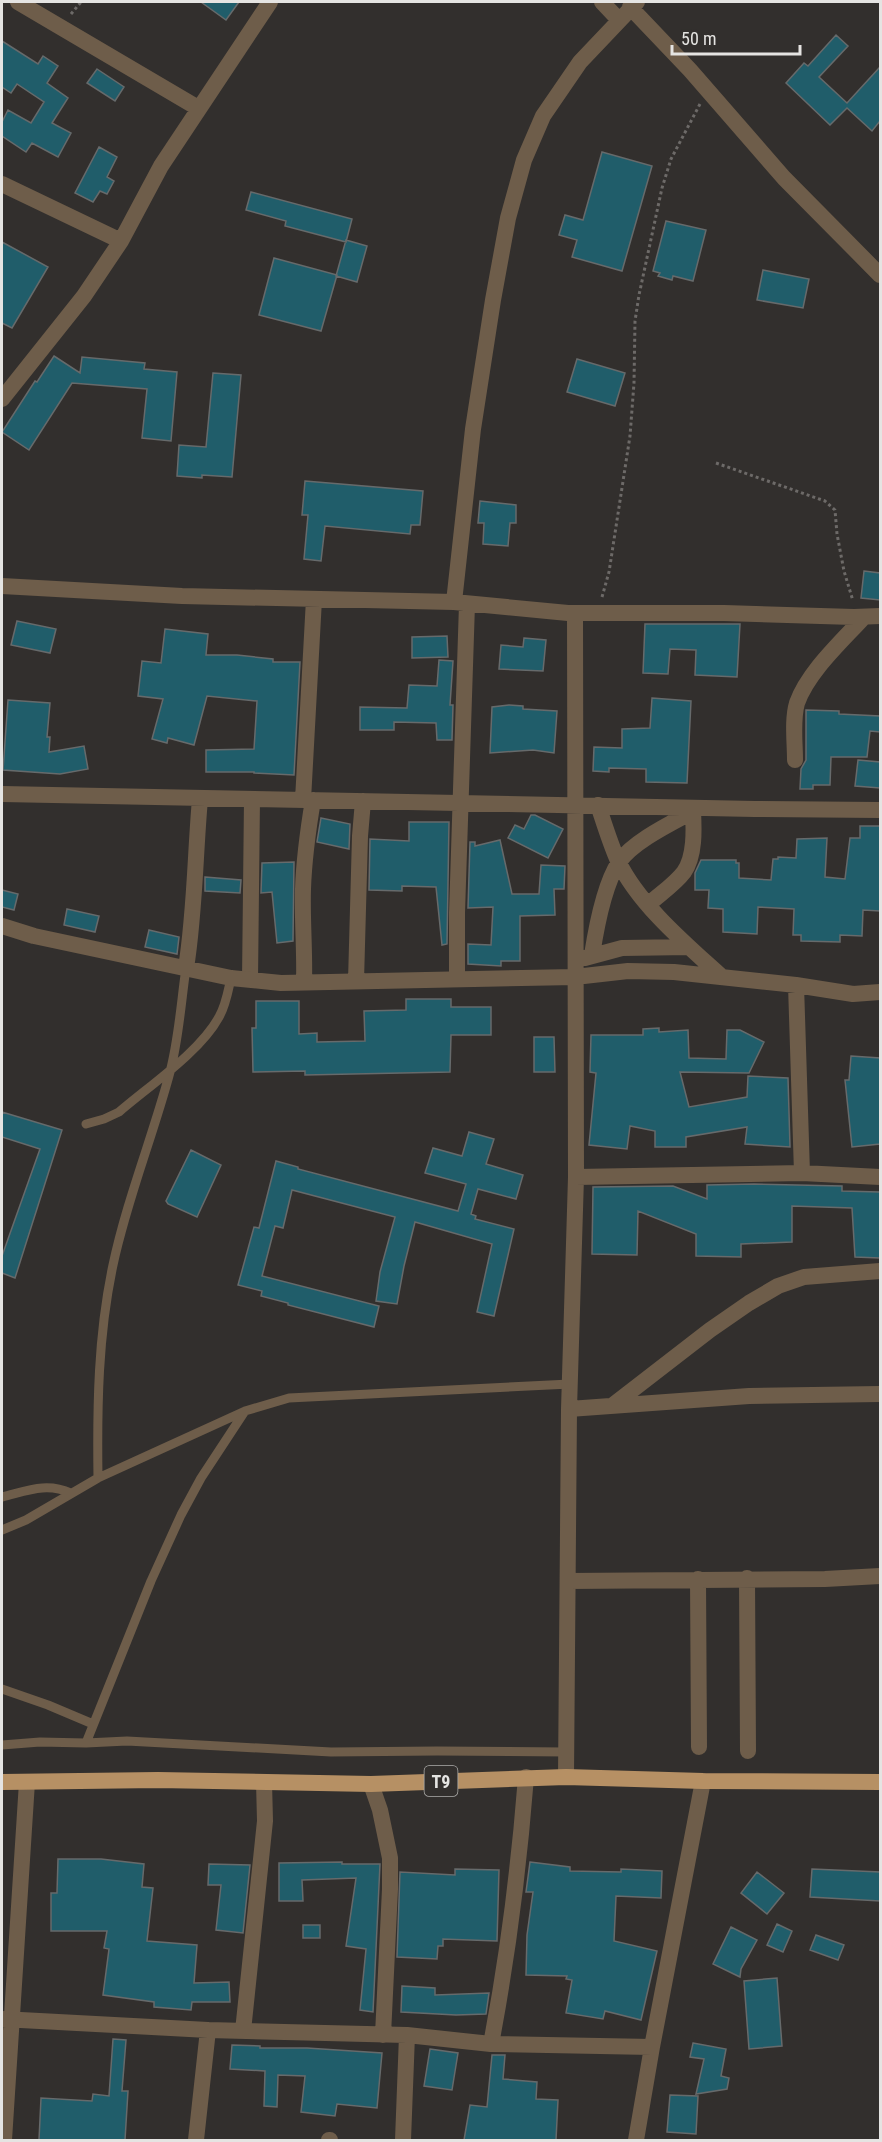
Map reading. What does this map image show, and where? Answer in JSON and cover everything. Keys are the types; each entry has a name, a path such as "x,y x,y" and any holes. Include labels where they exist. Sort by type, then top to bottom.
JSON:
{"highway":[{"name":"T9","path":"2,1782 146,1779 371,1784 566,1777 704,1781 880,1782"}],"street":[{"path":"18,2 198,108"},
{"path":"2,399 84,296 121,241 161,165 270,2"},
{"path":"602,2 628,9 707,91 784,178 880,275"},
{"path":"457,979 461,802 461,603 472,429 508,218 525,160 543,116 580,62 628,9"},
{"path":"2,184 121,241"},
{"path":"2,586 182,596 461,603 575,613 880,616"},
{"path":"304,982 306,945 303,891 314,599"},
{"path":"566,1777 568,1409 576,1177 575,613"},
{"path":"795,760 797,704 831,650 859,617"},
{"path":"2,794 575,804 697,809 880,810"},
{"path":"186,968 192,932 200,799"},
{"path":"250,980 252,799"},
{"path":"356,981 363,801"},
{"path":"598,805 619,862 649,904 689,947 722,977"},
{"path":"592,955 597,922 619,862 633,848 697,809"},
{"path":"649,904 684,872 688,864 697,809"},
{"path":"2,926 34,936 231,978 281,983 457,979 576,969 674,972 796,985 853,994 880,992"},
{"path":"576,969 592,955 622,948 689,947"},
{"path":"796,985 802,1173"},
{"path":"576,1177 802,1173 880,1177"},
{"path":"613,1406 710,1330 778,1286 804,1276 880,1271"},
{"path":"568,1409 749,1396 880,1395"},
{"path":"568,1581 825,1579 880,1576"},
{"path":"747,1578 748,1751"},
{"path":"698,1579 699,1747"},
{"path":"491,2044 514,1904 526,1777"},
{"path":"636,2140 704,1781"},
{"path":"4,2140 7,2019 27,1782"},
{"path":"243,2031 265,1821 264,1782"},
{"path":"371,1784 382,1819 390,1858 383,2035"},
{"path":"7,2019 208,2030 407,2035 491,2044 652,2047"},
{"path":"196,2140 208,2030"},
{"path":"403,2140 407,2035"}],"lane":[{"path":"98,1478 97,1416 103,1323 124,1218 170,1069 186,968"},
{"path":"86,1124 119,1112 200,1043 219,1018 231,978"},
{"path":"2,1530 26,1520 98,1478 245,1411 289,1398 570,1384"},
{"path":"86,1743 150,1581 181,1515 201,1478 245,1411"},
{"path":"2,1497 46,1487 60,1488 71,1493"},
{"path":"2,1689 93,1724"},
{"path":"2,1745 40,1742 153,1742 331,1752 567,1752"}],"path":[{"path":"598,613 609,572 630,436 635,321 639,295 662,188 671,159 707,91"},
{"path":"716,463 825,501 832,506 836,515 844,571 859,617"}],"building":[{"path":"201,2 239,2 226,20"},
{"path":"836,35 848,46 819,77 847,103 880,67 880,121 872,131 847,108 830,125 786,83 804,63 808,66"},
{"path":"2,41 38,64 43,56 58,66 47,83 68,98 52,123 71,133 58,157 32,143 26,152 2,136 2,122 8,110 31,123 44,102 17,84 11,93 2,87"},
{"path":"97,69 124,87 115,101 87,83"},
{"path":"99,147 117,157 107,177 114,181 107,194 100,191 93,202 75,193"},
{"path":"602,152 652,166 622,271 572,257 577,240 559,235 565,215 583,220"},
{"path":"251,192 352,219 346,242 285,226 286,221 246,210"},
{"path":"666,221 706,230 693,281 673,276 672,280 658,276 660,273 653,271"},
{"path":"346,240 367,246 357,282 336,276"},
{"path":"2,242 48,267 12,328 2,323"},
{"path":"274,258 337,275 321,331 259,315"},
{"path":"763,270 809,279 803,308 757,300"},
{"path":"54,356 80,373 82,357 145,363 144,369 177,372 171,441 142,438 147,389 72,383 29,450 2,432"},
{"path":"577,359 625,373 615,406 567,392"},
{"path":"213,373 241,375 232,477 177,476 179,445 206,447"},
{"path":"305,481 423,491 420,525 411,525 410,534 325,526 321,561 304,559 308,515 302,515"},
{"path":"480,501 516,505 516,523 510,523 508,546 483,544 484,523 478,523"},
{"path":"864,571 880,573 880,600 861,598"},
{"path":"17,621 56,629 50,653 11,645"},
{"path":"645,624 740,624 737,677 695,675 696,650 670,649 668,674 643,673"},
{"path":"165,629 208,634 206,655 237,655 273,659 273,662 300,662 294,775 206,772 206,750 254,749 257,701 207,696 194,745 168,738 167,743 152,739 163,699 138,696 142,661 161,663"},
{"path":"447,636 448,657 412,658 412,637"},
{"path":"524,638 546,640 543,671 499,669 501,645 523,647"},
{"path":"439,660 453,661 450,705 453,705 452,740 437,740 436,723 394,722 394,730 360,730 360,707 407,708 409,685 437,686"},
{"path":"652,698 691,701 687,783 646,782 646,769 609,768 609,772 593,771 594,747 622,748 622,729 650,728"},
{"path":"8,700 50,703 47,737 50,737 49,752 84,746 88,769 60,774 3,770"},
{"path":"523,706 523,709 557,711 554,753 533,750 490,753 492,707"},
{"path":"806,710 880,716 880,732 870,731 867,757 831,757 830,785 813,785 813,789 800,789 801,769 806,760"},
{"path":"858,760 880,762 880,788 855,786"},
{"path":"531,815 563,829 548,858 508,838 515,825 524,829"},
{"path":"321,818 350,824 349,849 317,842"},
{"path":"409,822 449,822 447,944 442,945 436,887 402,886 402,891 369,890 370,839 409,841"},
{"path":"860,826 880,826 880,911 863,910 862,936 840,935 840,942 801,941 801,935 793,935 794,909 758,907 757,934 723,932 723,909 708,908 709,890 695,890 695,873 701,860 736,860 736,863 739,863 739,878 771,880 773,859 796,858 797,839 827,838 825,877 845,879 850,838 860,838"},
{"path":"500,840 512,894 539,894 541,865 565,866 564,889 554,889 555,915 520,916 520,961 501,961 501,966 468,964 468,944 491,945 493,907 468,908 470,842 475,842 475,846"},
{"path":"294,862 293,941 277,943 272,892 261,893 262,863"},
{"path":"205,877 241,880 240,893 205,891"},
{"path":"2,890 18,894 14,910 2,907"},
{"path":"67,909 99,916 95,932 64,925"},
{"path":"149,930 179,937 177,954 145,947"},
{"path":"406,999 451,999 451,1007 491,1007 491,1035 451,1035 450,1072 305,1075 305,1071 253,1072 252,1028 256,1028 256,1001 299,1001 299,1034 317,1033 317,1042 365,1041 364,1011 406,1010"},
{"path":"659,1028 659,1032 688,1030 689,1058 726,1059 727,1030 740,1030 764,1042 749,1073 680,1072 689,1107 747,1097 748,1076 788,1078 790,1147 745,1144 747,1127 686,1137 686,1147 655,1147 655,1131 630,1126 627,1149 589,1145 596,1073 590,1072 591,1035 643,1035 643,1029"},
{"path":"534,1037 554,1037 555,1072 534,1072"},
{"path":"851,1056 880,1058 880,1144 852,1147 845,1080 849,1080"},
{"path":"2,1112 62,1130 15,1278 2,1273 2,1256 40,1149 2,1137"},
{"path":"469,1132 494,1139 486,1164 523,1175 516,1199 478,1189 471,1214 476,1216 475,1219 514,1229 494,1316 477,1312 492,1244 415,1222 397,1304 376,1301 380,1272 395,1217 292,1190 283,1228 275,1226 262,1276 379,1306 374,1327 288,1305 288,1303 261,1296 262,1291 238,1285 254,1227 259,1228 276,1161 298,1167 298,1169 458,1211 466,1184 425,1173 433,1148 462,1156"},
{"path":"191,1150 221,1165 197,1217 166,1201"},
{"path":"707,1185 842,1186 842,1191 880,1192 880,1258 855,1257 852,1208 792,1206 792,1242 741,1244 741,1257 696,1256 696,1234 638,1211 637,1255 592,1254 593,1187 673,1186 707,1199"},
{"path":"58,1859 101,1859 144,1864 142,1887 153,1888 147,1941 197,1945 194,1983 229,1982 230,2002 192,2002 191,2010 154,2007 154,2002 103,1995 109,1949 104,1948 107,1931 51,1931 51,1893 57,1893"},
{"path":"342,1862 342,1864 380,1864 373,2012 360,2010 366,1949 346,1946 356,1878 302,1880 303,1901 279,1901 279,1863"},
{"path":"530,1862 570,1867 570,1871 621,1872 621,1869 662,1871 661,1898 616,1896 614,1941 657,1951 641,2020 605,2011 603,2019 566,2013 572,1980 566,1979 567,1976 526,1975 527,1935 533,1892 526,1892"},
{"path":"209,1864 250,1865 243,1933 216,1930 221,1885 208,1885"},
{"path":"455,1869 499,1870 497,1941 443,1939 443,1946 438,1946 437,1959 397,1957 400,1872 455,1875"},
{"path":"812,1869 880,1872 880,1901 810,1897"},
{"path":"757,1872 784,1893 767,1914 741,1893"},
{"path":"777,1924 792,1931 783,1952 767,1945"},
{"path":"303,1925 320,1925 320,1938 303,1938"},
{"path":"731,1927 757,1940 741,1969 740,1977 713,1964"},
{"path":"816,1935 844,1945 838,1960 810,1950"},
{"path":"777,1978 782,2046 749,2049 744,1981"},
{"path":"402,1986 435,1988 435,1995 489,1993 486,2014 401,2012"},
{"path":"113,2039 126,2040 122,2091 128,2091 125,2140 39,2140 41,2098 92,2101 93,2094 109,2096"},
{"path":"693,2043 726,2049 721,2076 729,2078 727,2089 696,2094 704,2059 690,2057"},
{"path":"232,2045 382,2053 377,2108 337,2104 335,2116 301,2112 305,2076 278,2075 277,2107 264,2106 265,2071 230,2069"},
{"path":"430,2049 458,2053 452,2090 424,2086"},
{"path":"492,2055 505,2055 503,2079 537,2082 536,2099 558,2100 556,2140 464,2140 470,2105 487,2107"},
{"path":"670,2095 698,2096 696,2134 667,2132"}]}
